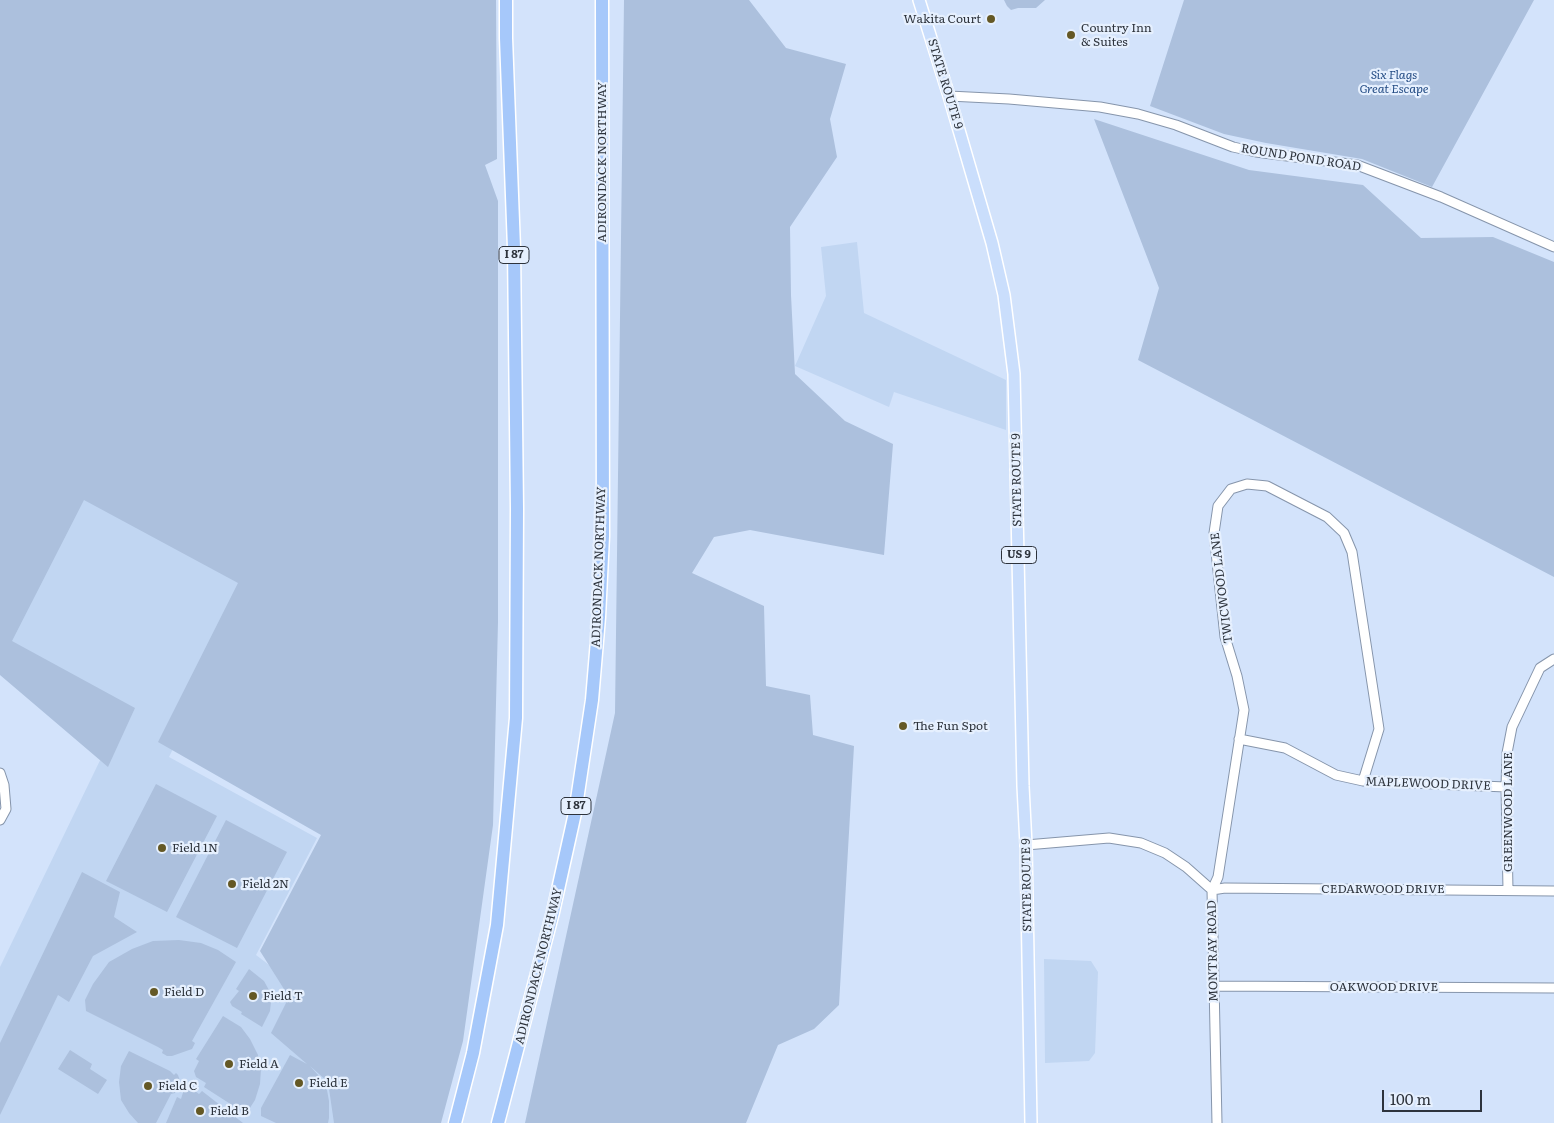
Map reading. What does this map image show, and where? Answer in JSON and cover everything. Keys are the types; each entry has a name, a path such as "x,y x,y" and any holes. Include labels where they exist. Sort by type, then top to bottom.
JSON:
{"highway":[{"name":"I 87","path":"455,1123 473,1053 497,925 516,718 517,510 514,248 506,0"},
{"name":"ADIRONDACK NORTHWAY","path":"498,1123 553,912 575,813 594,682 603,536 602,0"}],"main road":[{"name":"STATE ROUTE 9","path":"919,0 950,96 996,260 1004,296 1014,374 1031,1123"}],"street":[{"name":"ROUND POND ROAD","path":"950,96 1009,98 1100,107 1138,114 1176,125 1233,147 1256,152 1357,165 1441,197 1554,247"},
{"name":"TWICWOOD LANE","path":"1212,890 1218,877 1244,710 1237,676 1225,637 1214,533 1218,506 1231,490 1247,484 1267,486 1327,517 1344,533 1352,552 1379,729 1363,782"},
{"name":"GREENWOOD LANE","path":"1508,890 1506,787 1507,753 1512,726 1540,668 1554,659"},
{"name":"MAPLEWOOD DRIVE","path":"1239,740 1285,748 1336,775 1363,782 1506,787"},
{"path":"0,773 4,785 6,809 0,820"},
{"name":"MONTRAY ROAD","path":"1026,845 1109,838 1141,843 1165,852 1186,867 1212,890 1217,1123"},
{"name":"CEDARWOOD DRIVE","path":"1212,890 1225,888 1554,891"},
{"name":"OAKWOOD DRIVE","path":"1214,986 1554,988"}],"shaded area":[{"path":"857,242 864,313 1006,380 1006,430 894,392 889,407 795,366 826,296 821,247"},
{"path":"71,480 256,580 169,757 317,838 256,955 302,990 349,1093 336,1123 0,1123 0,967 121,717 0,653"},
{"path":"1044,959 1091,961 1098,972 1095,1053 1089,1061 1045,1063"}],"green space":[{"path":"0,0 496,0 497,159 485,165 498,201 498,622 493,825 463,1041 441,1123 334,1123 328,1082 310,1066 319,1076 327,1090 329,1101 328,1123 276,1123 261,1116 261,1108 290,1055 307,1064 271,1033 289,997 260,951 321,835 158,742 238,583 84,500 12,641 135,708 108,767 0,675"},
{"path":"624,0 749,0 786,48 846,64 830,119 837,157 790,227 795,374 845,421 893,444 884,555 750,530 714,537 692,573 764,606 766,686 810,695 813,735 854,746 839,1005 814,1029 778,1045 746,1123 525,1123 615,713"},
{"path":"1004,0 1045,0 1036,8 1011,10"},
{"name":"Six Flags Great Escape","path":"1184,0 1534,0 1432,187 1362,159 1224,134 1150,106"},
{"path":"1094,119 1249,170 1363,185 1421,238 1493,237 1554,262 1554,577 1138,360 1159,288"},
{"name":"Field 1N","path":"156,784 217,816 167,912 106,881"},
{"name":"Field 2N","path":"226,820 287,852 237,948 176,917"},
{"path":"82,872 120,892 114,917 137,932 93,956 69,1002 58,995 0,1115 0,1043"},
{"name":"Field D","path":"179,940 201,943 218,950 236,962 192,1041 195,1043 192,1049 167,1056 158,1047 86,1011 85,1000 93,984 109,962 132,949 153,941"},
{"name":"Field T","path":"249,969 264,981 270,992 270,1011 262,1027 241,1014 242,1012 232,1006 230,1002 239,991 236,989"},
{"name":"Field A","path":"223,1016 241,1027 258,1055 261,1069 260,1084 255,1100 246,1114 204,1087 206,1083 196,1077 194,1071 199,1061 196,1059"},
{"path":"70,1050 92,1064 90,1069 107,1080 98,1094 58,1069"},
{"name":"Field C","path":"129,1051 170,1071 174,1075 176,1073 178,1075 180,1081 175,1088 177,1089 175,1093 171,1094 156,1123 138,1123 121,1100 119,1082 121,1066"},
{"name":"Field B","path":"192,1085 197,1088 195,1091 199,1094 202,1091 243,1123 166,1123 177,1097 181,1099 185,1086"}],"place":[{"name":"Wakita Court","path":"991,19"},
{"name":"Country Inn & Suites","path":"1071,35"},
{"name":"The Fun Spot","path":"903,726"},
{"name":"Field 1N","path":"162,848"},
{"name":"Field 2N","path":"232,884"},
{"name":"Field D","path":"154,992"},
{"name":"Field T","path":"253,996"},
{"name":"Field A","path":"229,1064"},
{"name":"Field E","path":"299,1083"},
{"name":"Field C","path":"148,1086"},
{"name":"Field B","path":"200,1111"}]}
